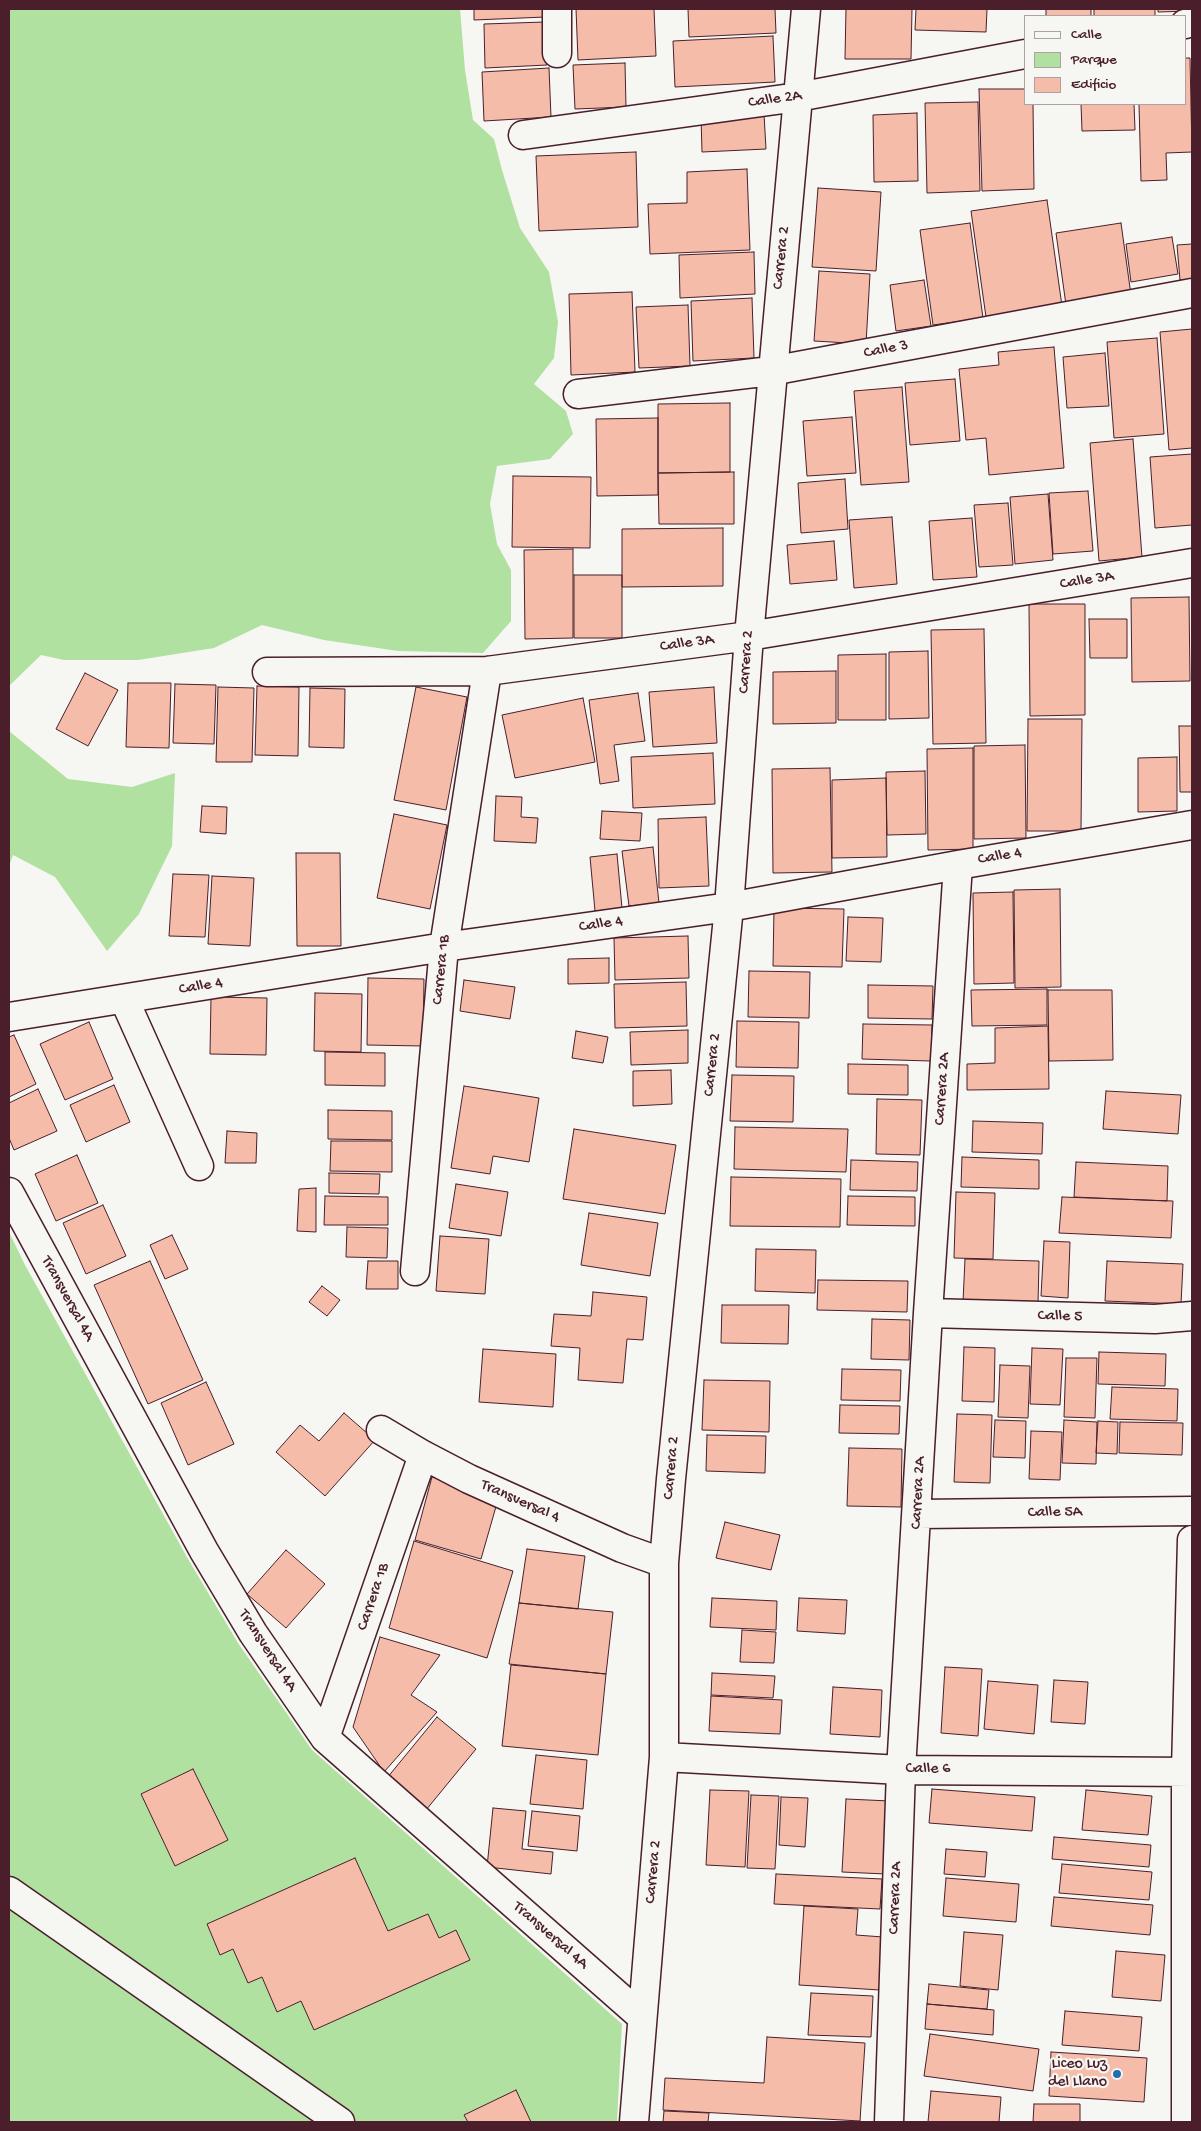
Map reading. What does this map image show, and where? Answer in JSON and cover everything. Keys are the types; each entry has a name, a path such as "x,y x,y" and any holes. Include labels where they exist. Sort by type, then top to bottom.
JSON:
{"street":[{"path":"557,9 557,53"},
{"name":"Carrera 2","path":"634,2122 664,1756 664,1563 729,907 748,636 806,9"},
{"name":"Calle 2A","path":"522,135 798,97 1024,54"},
{"name":"Calle 3","path":"578,394 772,371 1192,293"},
{"name":"Calle 3A","path":"267,672 487,671 748,636 1192,563"},
{"name":"Carrera 1B","path":"414,1271 444,946 487,671"},
{"name":"Calle 4","path":"9,1017 444,946 729,907 958,864 1192,825"},
{"name":"Carrera 2A","path":"889,2122 901,1770 918,1514 928,1313 958,864"},
{"path":"124,999 199,1166"},
{"name":"Transversal 4A","path":"9,1192 252,1633 325,1738 642,2017"},
{"name":"Calle 5","path":"928,1313 1155,1319 1192,1316"},
{"name":"Transversal 4","path":"381,1430 469,1479 622,1548 664,1563"},
{"name":"Carrera 1B","path":"325,1738 423,1455"},
{"name":"Calle 5A","path":"918,1514 1192,1511"},
{"path":"1186,2122 1192,1540"},
{"name":"Calle 6","path":"664,1756 901,1770 1189,1771"},
{"path":"9,1890 340,2122"}],"green space":[{"path":"9,9 460,9 465,70 473,120 494,139 520,228 549,272 558,322 554,358 534,384 566,411 573,434 550,459 497,466 490,504 497,544 511,570 511,621 483,653 398,651 324,640 262,625 214,648 138,660 64,660 41,655 9,686"},
{"path":"9,731 68,779 132,787 175,773 172,846 139,914 107,951 55,877 13,855 9,866"},
{"path":"9,1232 25,1265 188,1559 238,1643 312,1750 622,2024 617,2122 9,2122"}],"building":[{"path":"474,9 545,9 545,17 474,20"},
{"path":"576,9 654,9 656,56 578,60"},
{"path":"688,9 775,9 776,33 689,37"},
{"path":"846,9 912,9 911,59 845,59"},
{"path":"916,9 987,9 986,32 915,30"},
{"path":"1046,9 1091,9 1091,15 1046,15"},
{"path":"1094,9 1155,9 1155,15 1094,15"},
{"path":"1158,9 1192,9 1192,11 1158,12"},
{"path":"545,22 547,65 485,68 484,24"},
{"path":"773,36 775,82 675,87 673,41"},
{"path":"1186,58 1190,58 1192,152 1166,153 1167,180 1141,181 1139,105 1186,105"},
{"path":"625,63 626,107 575,109 573,65"},
{"path":"549,68 551,117 484,121 482,72"},
{"path":"979,89 1024,89 1024,105 1033,105 1034,189 982,191"},
{"path":"978,102 980,191 927,193 925,103"},
{"path":"1081,105 1134,105 1135,130 1082,131"},
{"path":"917,113 918,181 874,182 873,115"},
{"path":"764,114 766,149 702,152 701,117"},
{"path":"636,152 638,227 539,231 536,156"},
{"path":"747,169 750,250 650,254 648,204 687,203 687,172"},
{"path":"818,188 881,192 876,271 812,267"},
{"path":"1047,200 1062,306 986,317 971,211"},
{"path":"970,223 983,318 933,325 920,230"},
{"path":"1121,223 1131,295 1066,305 1056,233"},
{"path":"1172,237 1178,274 1131,282 1126,244"},
{"path":"1192,244 1192,279 1180,280 1177,245"},
{"path":"754,252 755,294 680,298 679,255"},
{"path":"819,271 870,274 866,344 814,341"},
{"path":"924,280 931,326 896,331 890,285"},
{"path":"632,292 635,372 571,375 569,294"},
{"path":"752,298 754,358 693,361 691,301"},
{"path":"688,305 690,366 639,368 636,307"},
{"path":"1192,329 1192,448 1169,450 1160,332"},
{"path":"1157,338 1164,434 1114,438 1107,342"},
{"path":"1054,347 1064,468 989,475 986,438 966,440 959,369 999,365 998,352"},
{"path":"1105,353 1109,406 1067,408 1063,357"},
{"path":"955,379 960,441 910,445 905,383"},
{"path":"902,387 909,482 861,485 854,391"},
{"path":"730,403 730,472 658,473 658,404"},
{"path":"852,417 856,473 807,476 803,421"},
{"path":"658,418 658,495 597,496 596,419"},
{"path":"1133,439 1142,557 1099,561 1090,443"},
{"path":"1192,454 1192,525 1155,528 1150,457"},
{"path":"734,472 734,524 659,524 658,473"},
{"path":"513,476 591,477 590,548 512,547"},
{"path":"845,479 848,529 801,533 798,483"},
{"path":"1088,491 1093,551 1053,554 1049,493"},
{"path":"1048,494 1053,560 1015,564 1010,497"},
{"path":"1008,503 1013,565 979,567 974,505"},
{"path":"892,517 897,584 854,588 849,520"},
{"path":"972,518 977,577 933,580 929,521"},
{"path":"723,528 723,586 622,587 622,529"},
{"path":"834,541 837,580 790,584 787,545"},
{"path":"573,549 573,638 525,639 524,550"},
{"path":"574,575 622,575 622,638 574,638"},
{"path":"1189,597 1190,681 1132,682 1131,598"},
{"path":"1029,604 1085,604 1085,715 1030,716"},
{"path":"1089,619 1127,619 1127,658 1090,658"},
{"path":"984,629 986,743 933,744 931,630"},
{"path":"928,651 929,718 889,719 889,652"},
{"path":"886,654 886,720 838,720 838,655"},
{"path":"836,671 836,723 773,724 773,672"},
{"path":"85,673 118,690 88,746 56,729"},
{"path":"128,683 171,683 169,748 126,747"},
{"path":"175,684 216,685 214,744 173,743"},
{"path":"257,686 299,687 298,756 255,755"},
{"path":"218,687 254,688 252,762 216,762"},
{"path":"416,687 467,697 446,810 394,800"},
{"path":"714,687 717,743 653,747 649,692"},
{"path":"310,688 345,689 344,748 309,747"},
{"path":"638,693 645,741 614,745 619,781 600,784 589,700"},
{"path":"583,698 595,762 515,778 502,715"},
{"path":"1028,719 1082,719 1081,831 1027,831"},
{"path":"1179,726 1192,726 1192,792 1180,792"},
{"path":"1025,745 1026,838 974,839 974,746"},
{"path":"973,748 973,849 928,850 927,749"},
{"path":"713,753 715,804 633,808 631,757"},
{"path":"1177,757 1177,811 1138,812 1138,758"},
{"path":"830,768 832,872 773,873 772,769"},
{"path":"925,771 926,834 887,835 886,772"},
{"path":"886,778 887,857 832,858 832,780"},
{"path":"496,796 522,797 521,817 538,818 536,843 494,841"},
{"path":"202,806 227,807 226,834 200,832"},
{"path":"602,811 642,813 640,841 600,839"},
{"path":"394,814 447,825 430,909 377,898"},
{"path":"706,817 709,886 659,888 658,819"},
{"path":"653,847 659,903 629,906 622,851"},
{"path":"296,853 340,853 341,946 297,946"},
{"path":"617,854 622,908 595,911 590,857"},
{"path":"173,874 209,875 205,937 169,936"},
{"path":"212,876 254,878 250,946 208,944"},
{"path":"1060,889 1061,987 1015,988 1014,890"},
{"path":"1013,892 1014,983 974,984 973,893"},
{"path":"774,908 844,909 842,967 773,966"},
{"path":"848,917 883,918 881,962 846,961"},
{"path":"688,936 689,978 615,980 614,938"},
{"path":"609,958 609,983 568,984 568,959"},
{"path":"749,971 810,972 809,1018 748,1017"},
{"path":"368,978 424,979 423,1046 367,1045"},
{"path":"464,980 515,987 510,1019 460,1011"},
{"path":"686,982 687,1026 615,1028 614,984"},
{"path":"868,985 933,986 932,1019 868,1018"},
{"path":"1047,989 1047,1025 972,1026 971,990"},
{"path":"1048,990 1112,990 1113,1060 1049,1061"},
{"path":"315,993 362,994 361,1052 314,1051"},
{"path":"211,997 267,998 266,1055 210,1054"},
{"path":"737,1021 799,1022 798,1068 736,1067"},
{"path":"89,1022 113,1079 65,1100 40,1044"},
{"path":"863,1024 932,1025 931,1061 862,1059"},
{"path":"1048,1026 1049,1089 967,1090 967,1064 995,1063 995,1028"},
{"path":"688,1030 688,1063 631,1065 630,1032"},
{"path":"576,1031 608,1037 603,1063 572,1058"},
{"path":"14,1035 36,1084 9,1097 9,1037"},
{"path":"325,1052 385,1053 385,1086 325,1085"},
{"path":"848,1064 908,1065 908,1095 848,1094"},
{"path":"671,1070 672,1104 633,1106 633,1071"},
{"path":"732,1075 794,1076 793,1122 730,1121"},
{"path":"114,1085 130,1122 86,1142 70,1105"},
{"path":"464,1086 539,1098 529,1162 493,1156 490,1174 451,1168"},
{"path":"38,1089 57,1131 14,1150 9,1138 9,1103"},
{"path":"1106,1091 1181,1095 1178,1134 1103,1129"},
{"path":"877,1099 922,1100 920,1155 876,1154"},
{"path":"328,1110 392,1111 392,1140 328,1139"},
{"path":"973,1121 1043,1123 1042,1154 972,1152"},
{"path":"735,1127 848,1129 846,1172 734,1169"},
{"path":"574,1129 676,1145 665,1214 563,1199"},
{"path":"227,1131 257,1133 256,1163 225,1163"},
{"path":"331,1141 392,1141 392,1172 330,1171"},
{"path":"77,1155 98,1203 56,1221 35,1174"},
{"path":"962,1157 1039,1160 1039,1189 961,1187"},
{"path":"851,1160 918,1162 917,1191 850,1190"},
{"path":"1076,1162 1168,1166 1167,1201 1074,1197"},
{"path":"329,1173 380,1174 379,1194 329,1193"},
{"path":"731,1177 841,1179 840,1227 730,1226"},
{"path":"456,1184 508,1192 501,1236 449,1228"},
{"path":"316,1188 316,1232 297,1231 299,1189"},
{"path":"956,1192 995,1193 993,1259 954,1258"},
{"path":"325,1196 388,1197 388,1225 324,1225"},
{"path":"848,1196 915,1197 915,1226 847,1225"},
{"path":"1062,1197 1173,1201 1171,1238 1059,1233"},
{"path":"103,1205 126,1256 86,1274 63,1223"},
{"path":"589,1213 658,1223 650,1276 581,1265"},
{"path":"347,1227 388,1228 387,1258 346,1257"},
{"path":"172,1235 188,1269 165,1279 150,1245"},
{"path":"440,1236 489,1239 485,1294 436,1291"},
{"path":"1044,1241 1070,1242 1068,1298 1041,1296"},
{"path":"756,1249 816,1250 815,1293 755,1291"},
{"path":"965,1259 1039,1261 1038,1304 963,1302"},
{"path":"150,1261 203,1380 148,1404 94,1285"},
{"path":"368,1261 398,1261 398,1289 366,1289"},
{"path":"1107,1261 1183,1264 1181,1304 1105,1301"},
{"path":"818,1280 908,1281 907,1312 817,1310"},
{"path":"322,1286 340,1300 327,1316 309,1302"},
{"path":"593,1292 647,1297 643,1340 627,1339 623,1383 578,1380 580,1348 551,1346 554,1314 591,1316"},
{"path":"722,1305 789,1305 788,1344 721,1343"},
{"path":"872,1319 910,1320 909,1360 871,1359"},
{"path":"964,1347 995,1348 994,1402 962,1401"},
{"path":"1032,1348 1063,1349 1060,1405 1030,1404"},
{"path":"483,1349 556,1354 553,1407 479,1402"},
{"path":"1099,1352 1166,1354 1165,1386 1098,1384"},
{"path":"1066,1358 1097,1358 1095,1418 1064,1417"},
{"path":"1000,1365 1030,1366 1028,1418 998,1417"},
{"path":"842,1369 901,1370 900,1401 841,1400"},
{"path":"704,1380 770,1381 769,1432 702,1430"},
{"path":"206,1382 234,1444 188,1465 161,1403"},
{"path":"1112,1387 1178,1389 1177,1421 1110,1419"},
{"path":"840,1405 900,1406 899,1434 839,1433"},
{"path":"344,1413 375,1440 325,1496 276,1452 300,1425 319,1441"},
{"path":"957,1414 992,1415 990,1483 954,1482"},
{"path":"995,1420 1026,1421 1025,1458 993,1457"},
{"path":"1064,1420 1097,1422 1096,1464 1062,1463"},
{"path":"1098,1421 1118,1422 1117,1454 1096,1453"},
{"path":"1120,1422 1183,1423 1182,1455 1119,1453"},
{"path":"1031,1431 1062,1432 1060,1480 1029,1479"},
{"path":"707,1435 766,1436 765,1473 706,1471"},
{"path":"849,1448 902,1449 901,1507 847,1506"},
{"path":"432,1477 499,1496 481,1559 415,1540"},
{"path":"725,1522 780,1535 771,1570 716,1558"},
{"path":"414,1541 513,1571 487,1658 389,1628"},
{"path":"527,1549 585,1556 578,1609 519,1603"},
{"path":"286,1550 325,1584 286,1628 247,1594"},
{"path":"712,1598 777,1601 776,1630 710,1627"},
{"path":"799,1598 847,1600 845,1634 797,1631"},
{"path":"519,1603 613,1612 606,1674 509,1664"},
{"path":"742,1630 776,1632 774,1663 740,1662"},
{"path":"380,1637 440,1655 411,1695 437,1712 384,1772 353,1727"},
{"path":"511,1665 606,1674 598,1755 502,1746"},
{"path":"945,1667 982,1669 978,1736 941,1733"},
{"path":"712,1673 775,1676 773,1698 711,1695"},
{"path":"1054,1680 1088,1682 1085,1724 1051,1722"},
{"path":"988,1681 1038,1685 1034,1734 984,1729"},
{"path":"833,1687 882,1690 880,1737 830,1734"},
{"path":"711,1696 782,1700 780,1734 709,1731"},
{"path":"437,1717 476,1749 426,1810 387,1778"},
{"path":"536,1755 587,1760 583,1809 530,1804"},
{"path":"193,1769 228,1840 175,1866 141,1794"},
{"path":"932,1789 1035,1797 1032,1831 929,1823"},
{"path":"710,1790 749,1791 745,1867 706,1865"},
{"path":"1086,1790 1152,1796 1148,1835 1082,1830"},
{"path":"751,1795 779,1796 775,1869 747,1868"},
{"path":"781,1797 808,1798 805,1847 779,1845"},
{"path":"846,1799 890,1801 886,1874 842,1872"},
{"path":"493,1808 526,1811 522,1849 553,1852 551,1874 487,1867"},
{"path":"532,1811 580,1816 577,1851 528,1846"},
{"path":"1054,1837 1151,1845 1149,1867 1052,1859"},
{"path":"946,1849 987,1852 985,1877 944,1874"},
{"path":"355,1858 388,1931 428,1914 439,1938 456,1930 470,1960 314,2030 301,2001 277,2012 262,1977 248,1983 233,1949 220,1955 207,1924"},
{"path":"1062,1864 1152,1872 1149,1900 1059,1893"},
{"path":"776,1874 882,1879 880,1909 774,1904"},
{"path":"946,1878 1019,1884 1016,1922 943,1916"},
{"path":"1054,1897 1153,1905 1150,1935 1051,1926"},
{"path":"804,1906 858,1909 856,1935 883,1937 880,1990 799,1985"},
{"path":"964,1932 1003,1935 998,1990 960,1986"},
{"path":"1116,1951 1165,1955 1161,2001 1112,1997"},
{"path":"929,1984 989,1990 987,2009 927,2004"},
{"path":"811,1993 873,1996 871,2037 808,2035"},
{"path":"927,2004 994,2010 993,2035 925,2029"},
{"path":"1065,2011 1142,2017 1139,2051 1062,2045"},
{"path":"930,2034 1039,2049 1033,2091 924,2076"},
{"path":"767,2037 865,2043 860,2121 663,2110 665,2078 764,2083"},
{"path":"1051,2052 1147,2058 1144,2102 1049,2096"},
{"path":"516,2090 531,2122 468,2122 464,2115"},
{"path":"931,2091 1001,2097 999,2122 928,2122"},
{"path":"1034,2104 1080,2104 1080,2122 1033,2122"},
{"path":"664,2111 709,2113 708,2122 663,2122"}],"place":[{"name":"Liceo Luz del Llano","path":"1117,2074"}]}
